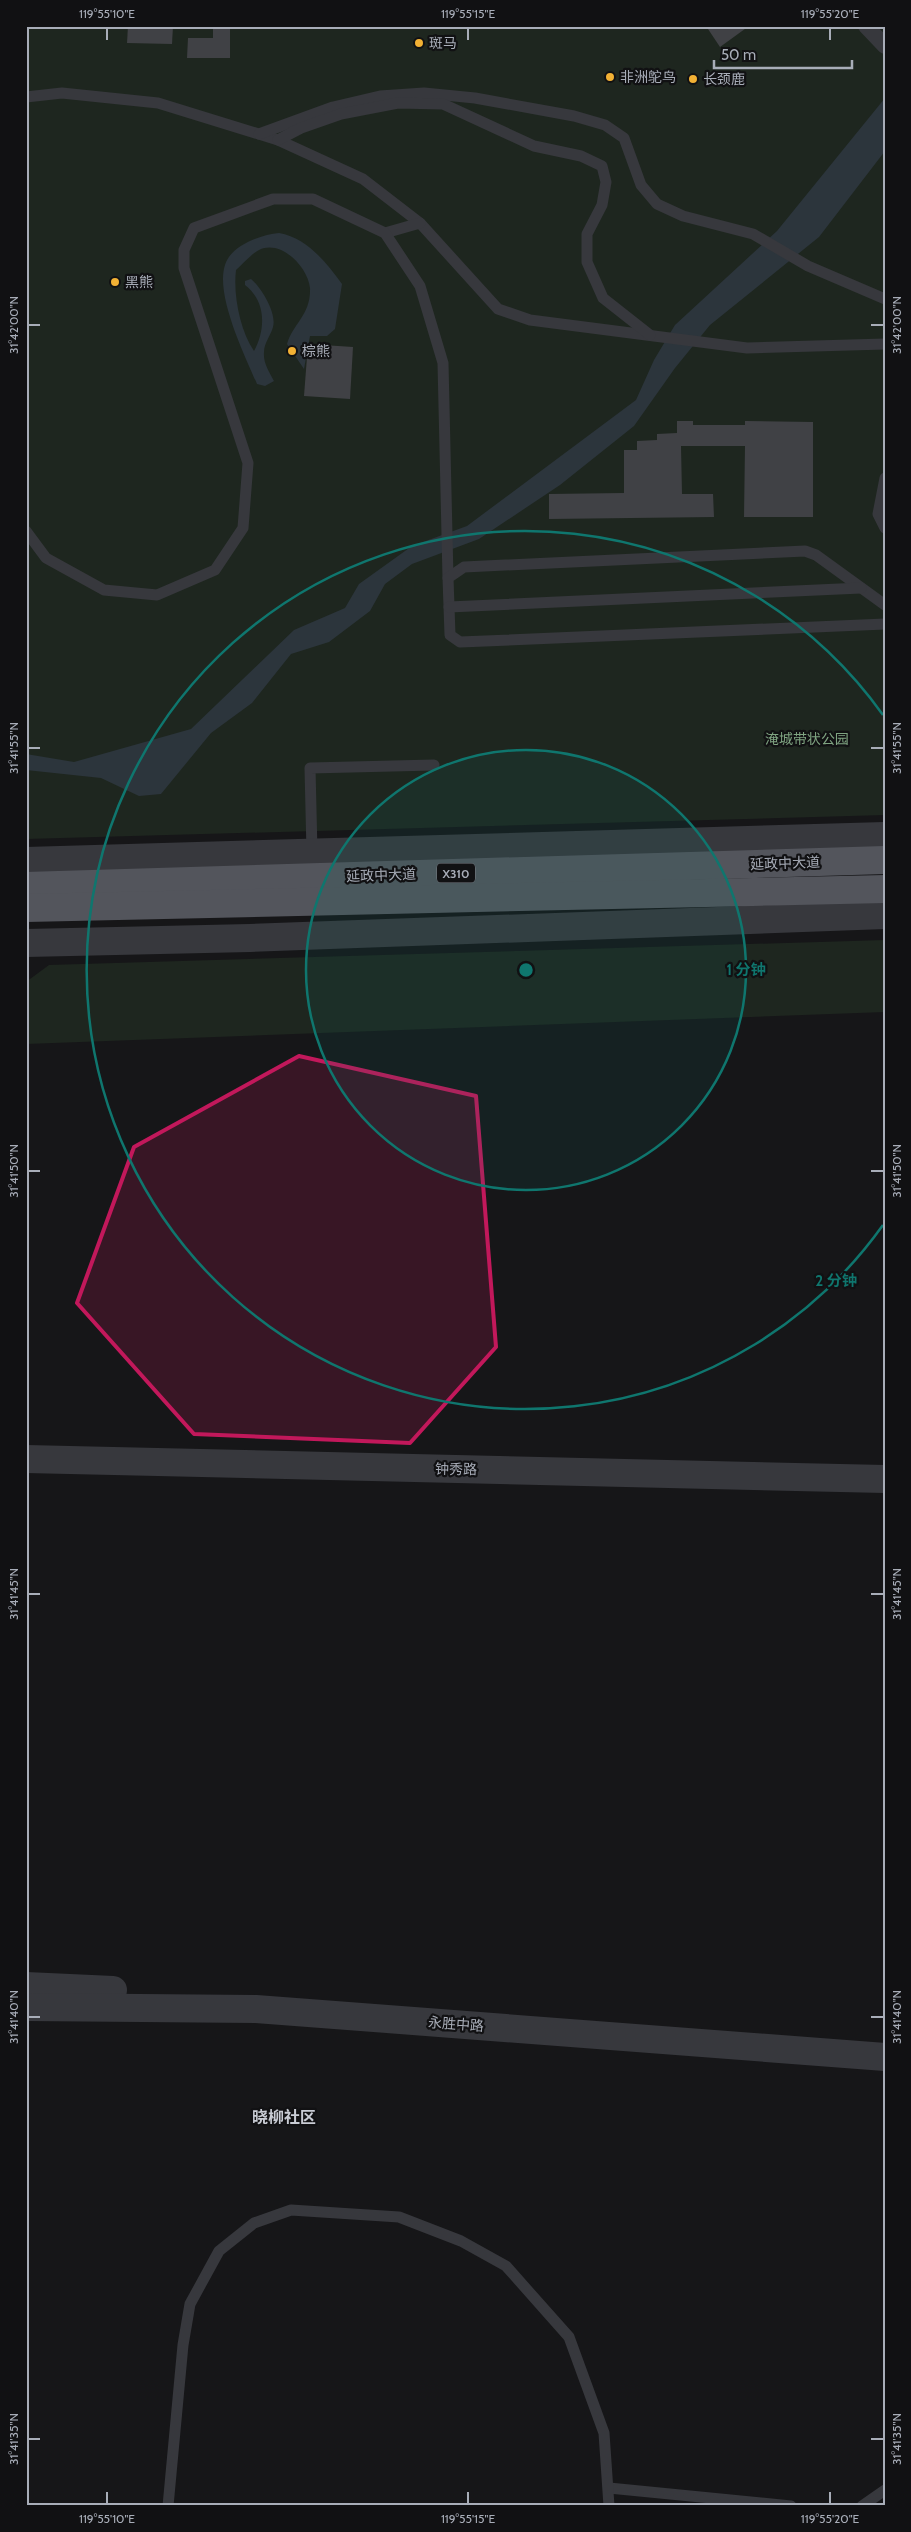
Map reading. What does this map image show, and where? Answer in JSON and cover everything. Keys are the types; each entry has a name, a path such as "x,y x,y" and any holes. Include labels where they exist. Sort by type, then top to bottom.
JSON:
{"main road":[{"name":"延政中大道","path":"26,886 885,860"},
{"name":"延政中大道","path":"26,908 885,889"}],"street":[{"path":"866,26 885,46"},
{"path":"26,861 885,836"},
{"path":"26,943 250,938 885,915"},
{"name":"钟秀路","path":"26,1459 885,1480"},
{"path":"26,1986 140,1991 256,2008"},
{"name":"永胜中路","path":"26,2007 256,2008 885,2056"}],"lane":[{"path":"259,134 333,107 380,96 424,92 475,98 574,116 605,124 624,138 641,185 657,204 683,216 753,234 808,266 885,300"},
{"path":"26,97 62,94 158,103 278,140 363,179 420,223 498,309 530,320 747,348 885,344"},
{"path":"278,140 301,128 341,114 398,103 443,104 534,146 581,156 602,166 606,182 602,205 587,234 587,262 603,298 651,336"},
{"path":"26,531 46,558 104,590 157,595 215,570 243,528 248,463 184,268 184,250 194,228 273,199 313,199 385,233 420,286 443,363 450,635 460,642 885,624"},
{"path":"385,233 420,223"},
{"path":"885,478 878,514 885,528"},
{"path":"448,578 464,567 804,551 816,555 885,605"},
{"path":"450,607 861,588"},
{"path":"312,852 310,768 434,765"},
{"path":"168,2506 183,2345 190,2304 219,2251 254,2223 291,2210 399,2217 461,2240 506,2266 569,2337 604,2433 609,2506"},
{"path":"609,2488 791,2506"},
{"path":"862,2506 885,2490"}],"highlighted area":[{"path":"299,1056 476,1096 496,1347 410,1443 194,1434 77,1303 134,1147"}],"green space":[{"name":"淹城带状公园","path":"26,26 885,26 885,815 26,839"},
{"path":"885,940 885,1012 26,1044 26,982 49,965"}],"shaded area":[{"path":"885,98 885,151 819,237 710,325 675,368 634,426 560,485 479,539 412,564 385,584 370,611 329,642 291,654 252,703 211,733 161,794 139,796 101,778 26,770 26,754 74,762 191,729 294,630 345,608 359,584 412,546 467,526 636,400 654,360 675,325 777,231"},
{"path":"279,233 298,240 315,252 342,284 335,329 327,336 310,336 304,369 287,344 305,312 310,297 308,280 299,264 292,257 276,248 267,248 256,252 236,270 235,280 241,323 254,351 261,334 262,316 257,299 245,285 245,281 251,279 259,288 273,315 273,327 265,345 264,360 274,381 265,386 257,384 239,342 224,292 223,278 225,265 233,252 247,242"}],"building":[{"path":"128,26 173,26 172,44 127,43"},
{"path":"213,26 230,26 230,58 187,58 188,38 213,38"},
{"path":"706,26 749,26 720,47"},
{"path":"308,344 353,347 350,399 304,396"},
{"path":"677,421 693,421 693,425 745,425 745,421 813,422 813,517 744,517 745,446 681,446 682,494 713,494 714,517 549,519 549,494 624,493 624,450 637,450 637,441 657,440 657,434 677,433"}],"place":[{"name":"斑马","path":"419,43"},
{"name":"非洲鸵鸟","path":"610,77"},
{"name":"长颈鹿","path":"693,79"},
{"name":"黑熊","path":"115,282"},
{"name":"棕熊","path":"292,351"}],"district":[{"name":"晓柳社区","path":"284,2117"}]}
